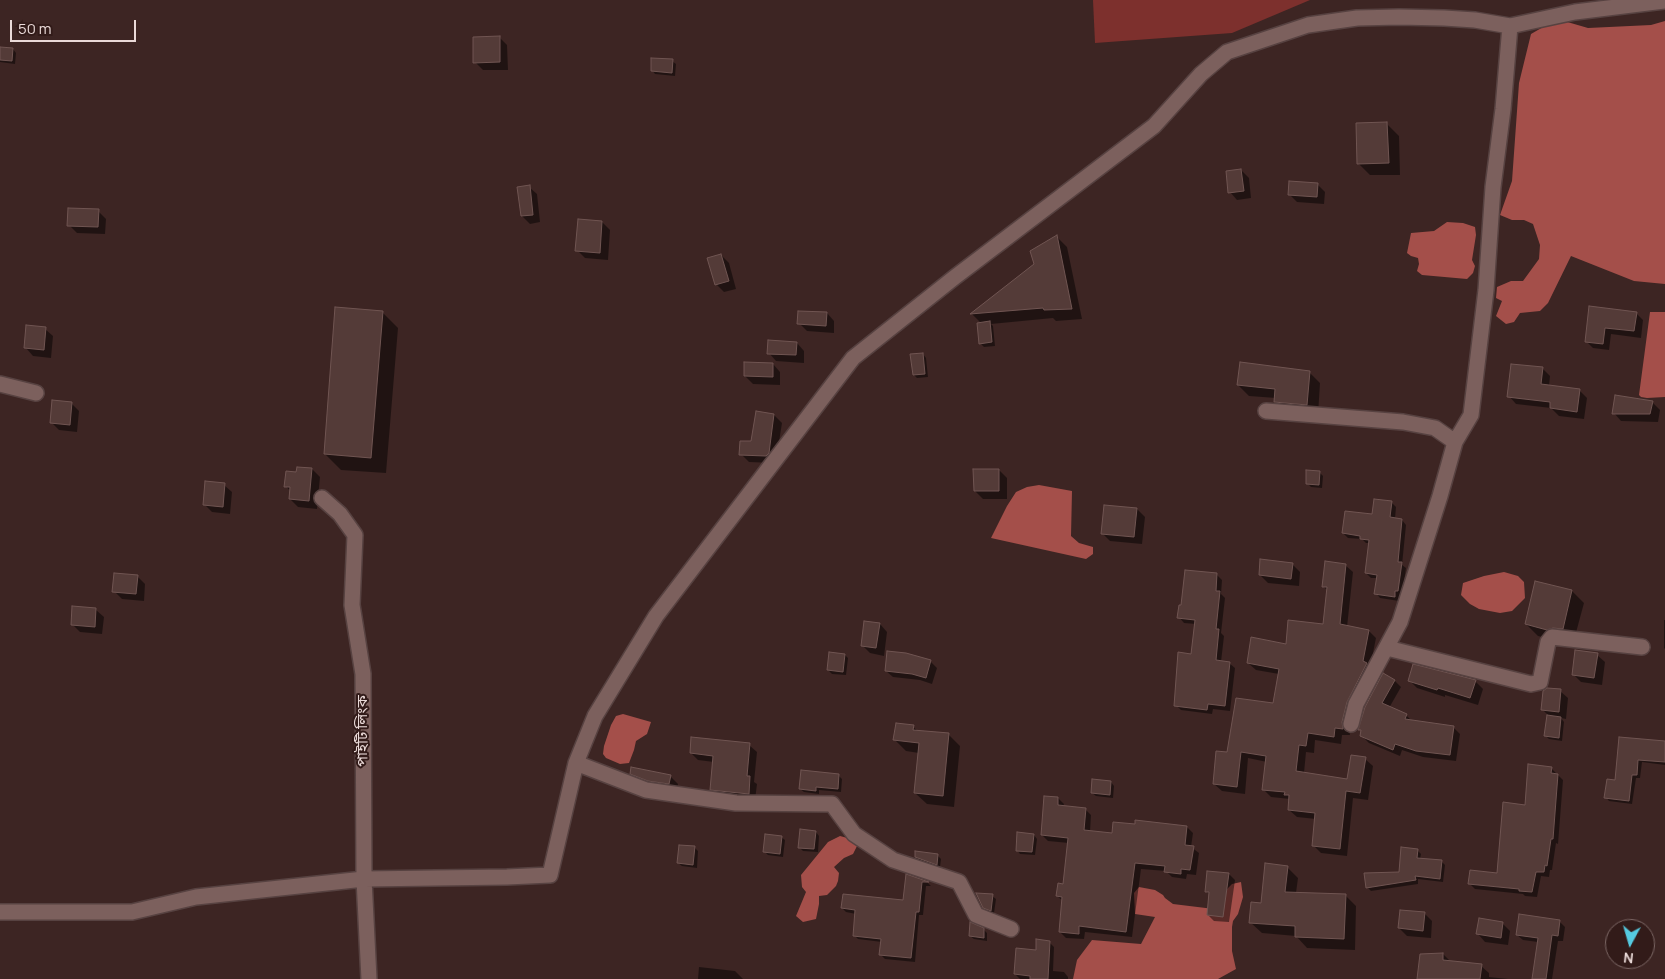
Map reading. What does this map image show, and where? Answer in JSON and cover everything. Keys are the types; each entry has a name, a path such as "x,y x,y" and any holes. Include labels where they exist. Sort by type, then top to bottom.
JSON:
{"street":[{"path":"0,912 132,912 196,897 364,879 550,875 576,763 595,716 656,616 853,358 955,277 1154,126 1201,74 1227,52 1308,25 1357,18 1452,18 1510,26 1575,12 1665,1"},
{"path":"1351,724 1356,704 1400,622 1455,442 1471,415 1486,290 1493,187 1503,109 1510,26"},
{"path":"0,384 36,393"},
{"path":"1266,411 1403,422 1435,428 1455,442"},
{"name":"পাইটি লিংক","path":"322,498 340,514 356,535 352,605 363,674 364,879 369,979"},
{"path":"1387,648 1531,684 1540,682 1548,642 1552,637 1642,647"},
{"path":"576,763 646,790 736,803 832,804 854,834 893,860 959,882 976,915 1011,929"}],"shaded area":[{"path":"1093,0 1310,0 1232,33 1095,43"},
{"path":"1557,19 1588,28 1651,25 1665,21 1665,284 1634,281 1571,256 1548,303 1540,311 1520,313 1514,322 1506,324 1496,316 1502,301 1496,298 1497,287 1511,281 1523,281 1539,259 1540,245 1533,224 1524,220 1512,220 1500,215 1512,181 1519,83 1531,34"},
{"path":"1447,222 1463,223 1475,227 1476,235 1472,260 1475,266 1473,273 1467,279 1422,275 1417,271 1418,258 1407,253 1411,233 1434,231"},
{"path":"1650,312 1665,312 1665,397 1647,398 1639,395"},
{"path":"1039,485 1072,491 1071,536 1079,543 1093,547 1093,554 1086,559 991,538 1016,492 1027,487"},
{"path":"1504,572 1518,576 1524,582 1525,598 1512,611 1500,613 1479,609 1470,604 1461,595 1463,583"},
{"path":"623,714 651,722 647,734 636,741 629,763 620,764 606,758 603,754 611,725 616,716"},
{"path":"840,836 851,839 858,844 853,854 844,858 834,867 839,873 838,881 836,886 827,895 819,896 816,919 803,922 796,916 806,892 802,887 801,875 828,842"},
{"path":"1241,882 1243,897 1232,927 1232,951 1236,969 1218,979 1073,979 1077,960 1092,940 1141,944 1155,917 1135,914 1134,893 1139,887 1155,890 1173,904 1214,909 1222,905 1227,889 1232,884"}],"building":[{"path":"500,36 500,62 473,63 473,37"},
{"path":"0,47 13,48 12,61 0,60"},
{"path":"651,58 673,59 672,73 651,71"},
{"path":"1387,122 1389,163 1357,164 1356,123"},
{"path":"1241,169 1244,191 1228,193 1226,171"},
{"path":"1289,181 1318,183 1317,197 1288,195"},
{"path":"530,185 533,215 521,216 517,187"},
{"path":"68,208 99,209 98,227 67,226"},
{"path":"578,219 602,221 600,253 575,251"},
{"path":"1057,235 1072,309 1044,310 1043,308 970,314 1034,264 1030,251"},
{"path":"721,254 729,281 715,285 707,258"},
{"path":"1589,306 1637,312 1634,331 1605,328 1603,344 1585,342"},
{"path":"335,307 383,311 371,458 324,454"},
{"path":"798,311 827,312 826,326 797,324"},
{"path":"990,321 992,342 979,344 977,323"},
{"path":"26,325 46,327 44,350 24,348"},
{"path":"768,340 797,342 796,355 767,354"},
{"path":"923,353 925,374 913,375 910,354"},
{"path":"744,362 773,363 773,377 744,376"},
{"path":"1240,362 1310,371 1307,405 1274,402 1275,389 1237,385"},
{"path":"1511,364 1543,367 1541,384 1580,389 1577,412 1550,408 1550,402 1507,397"},
{"path":"1615,395 1653,401 1650,414 1612,414"},
{"path":"52,400 72,402 70,425 50,423"},
{"path":"756,411 774,414 769,453 766,456 739,455 740,441 751,441"},
{"path":"297,467 312,468 309,501 289,499 290,487 284,487 286,471 296,472"},
{"path":"973,469 999,469 999,491 974,491"},
{"path":"1306,470 1320,471 1319,485 1306,484"},
{"path":"205,481 225,483 223,507 203,505"},
{"path":"1374,499 1392,501 1390,517 1402,519 1398,562 1402,562 1398,591 1395,591 1395,597 1374,594 1377,575 1365,573 1369,540 1360,539 1360,536 1342,533 1345,511 1372,514"},
{"path":"1104,505 1137,508 1134,537 1101,534"},
{"path":"1260,559 1293,563 1291,579 1259,575"},
{"path":"1325,561 1346,564 1340,624 1369,630 1363,661 1367,663 1347,702 1342,722 1343,729 1335,728 1334,737 1308,733 1306,746 1299,745 1296,771 1347,779 1351,755 1366,757 1360,793 1346,791 1340,849 1312,846 1315,813 1288,810 1289,795 1284,795 1285,792 1262,790 1266,756 1241,752 1237,787 1213,784 1216,751 1227,752 1236,698 1273,703 1279,669 1247,663 1251,637 1286,644 1288,620 1323,624 1327,587 1322,587"},
{"path":"1185,570 1217,573 1216,591 1220,591 1216,629 1219,629 1216,660 1230,662 1225,706 1208,704 1207,710 1174,706 1178,652 1191,654 1195,620 1177,618 1179,605 1181,605"},
{"path":"114,573 138,575 136,594 112,592"},
{"path":"1535,581 1572,590 1563,629 1553,628 1547,630 1525,624"},
{"path":"72,606 96,608 95,627 71,625"},
{"path":"864,621 880,623 876,648 861,646"},
{"path":"1575,650 1598,653 1594,678 1572,675"},
{"path":"887,651 906,653 931,660 926,678 912,674 885,671"},
{"path":"829,652 845,654 843,672 827,670"},
{"path":"1413,664 1476,680 1470,698 1408,681"},
{"path":"1383,673 1395,680 1382,703 1407,714 1405,719 1454,726 1450,755 1416,751 1395,744 1393,750 1360,736 1361,730 1358,730 1365,707"},
{"path":"1547,688 1561,689 1559,712 1541,710 1543,691"},
{"path":"1547,715 1561,717 1559,738 1544,736"},
{"path":"896,723 914,725 913,730 949,733 943,796 914,793 919,743 893,740"},
{"path":"691,737 750,743 747,776 750,776 749,794 710,790 713,756 690,753"},
{"path":"1619,737 1665,741 1665,762 1638,760 1637,775 1632,775 1629,801 1604,798 1607,779 1615,780"},
{"path":"1528,764 1552,767 1551,773 1558,774 1553,839 1551,839 1547,866 1545,865 1544,872 1536,872 1532,892 1468,884 1470,870 1497,873 1503,802 1525,805"},
{"path":"631,767 671,775 669,784 648,781 630,774"},
{"path":"801,770 839,774 838,789 816,787 816,791 799,789"},
{"path":"1092,779 1111,781 1110,795 1091,793"},
{"path":"1044,796 1058,797 1058,805 1086,808 1084,830 1112,833 1113,822 1135,824 1135,820 1187,826 1185,845 1194,846 1190,870 1181,869 1181,874 1164,872 1165,866 1135,863 1126,932 1079,926 1079,934 1059,932 1062,897 1056,896 1058,883 1063,884 1068,838 1041,835"},
{"path":"800,829 816,831 814,849 798,848"},
{"path":"1017,832 1034,834 1032,852 1016,851"},
{"path":"765,834 782,836 780,854 763,852"},
{"path":"679,845 695,846 693,865 677,863"},
{"path":"1401,847 1418,849 1417,858 1442,860 1440,879 1415,876 1416,880 1366,888 1364,873 1399,872"},
{"path":"915,851 938,854 937,865 915,857"},
{"path":"1265,863 1288,866 1285,892 1346,894 1344,939 1295,937 1295,926 1249,923 1251,902 1261,903"},
{"path":"1207,871 1229,873 1223,917 1207,915 1209,892 1205,892"},
{"path":"906,874 929,882 922,882 919,912 916,912 911,958 879,955 881,939 853,936 855,910 841,908 843,894 903,900"},
{"path":"976,893 993,894 991,911 983,908"},
{"path":"1400,910 1425,912 1423,931 1398,928"},
{"path":"1519,914 1560,920 1558,936 1552,935 1546,979 1532,979 1538,938 1516,935"},
{"path":"1479,918 1503,922 1501,938 1476,934"},
{"path":"970,922 984,928 984,938 969,936"},
{"path":"1036,939 1050,941 1048,979 1030,979 1030,976 1014,974 1016,948 1036,950"},
{"path":"1443,953 1443,960 1482,964 1480,979 1417,979 1420,954"}]}
